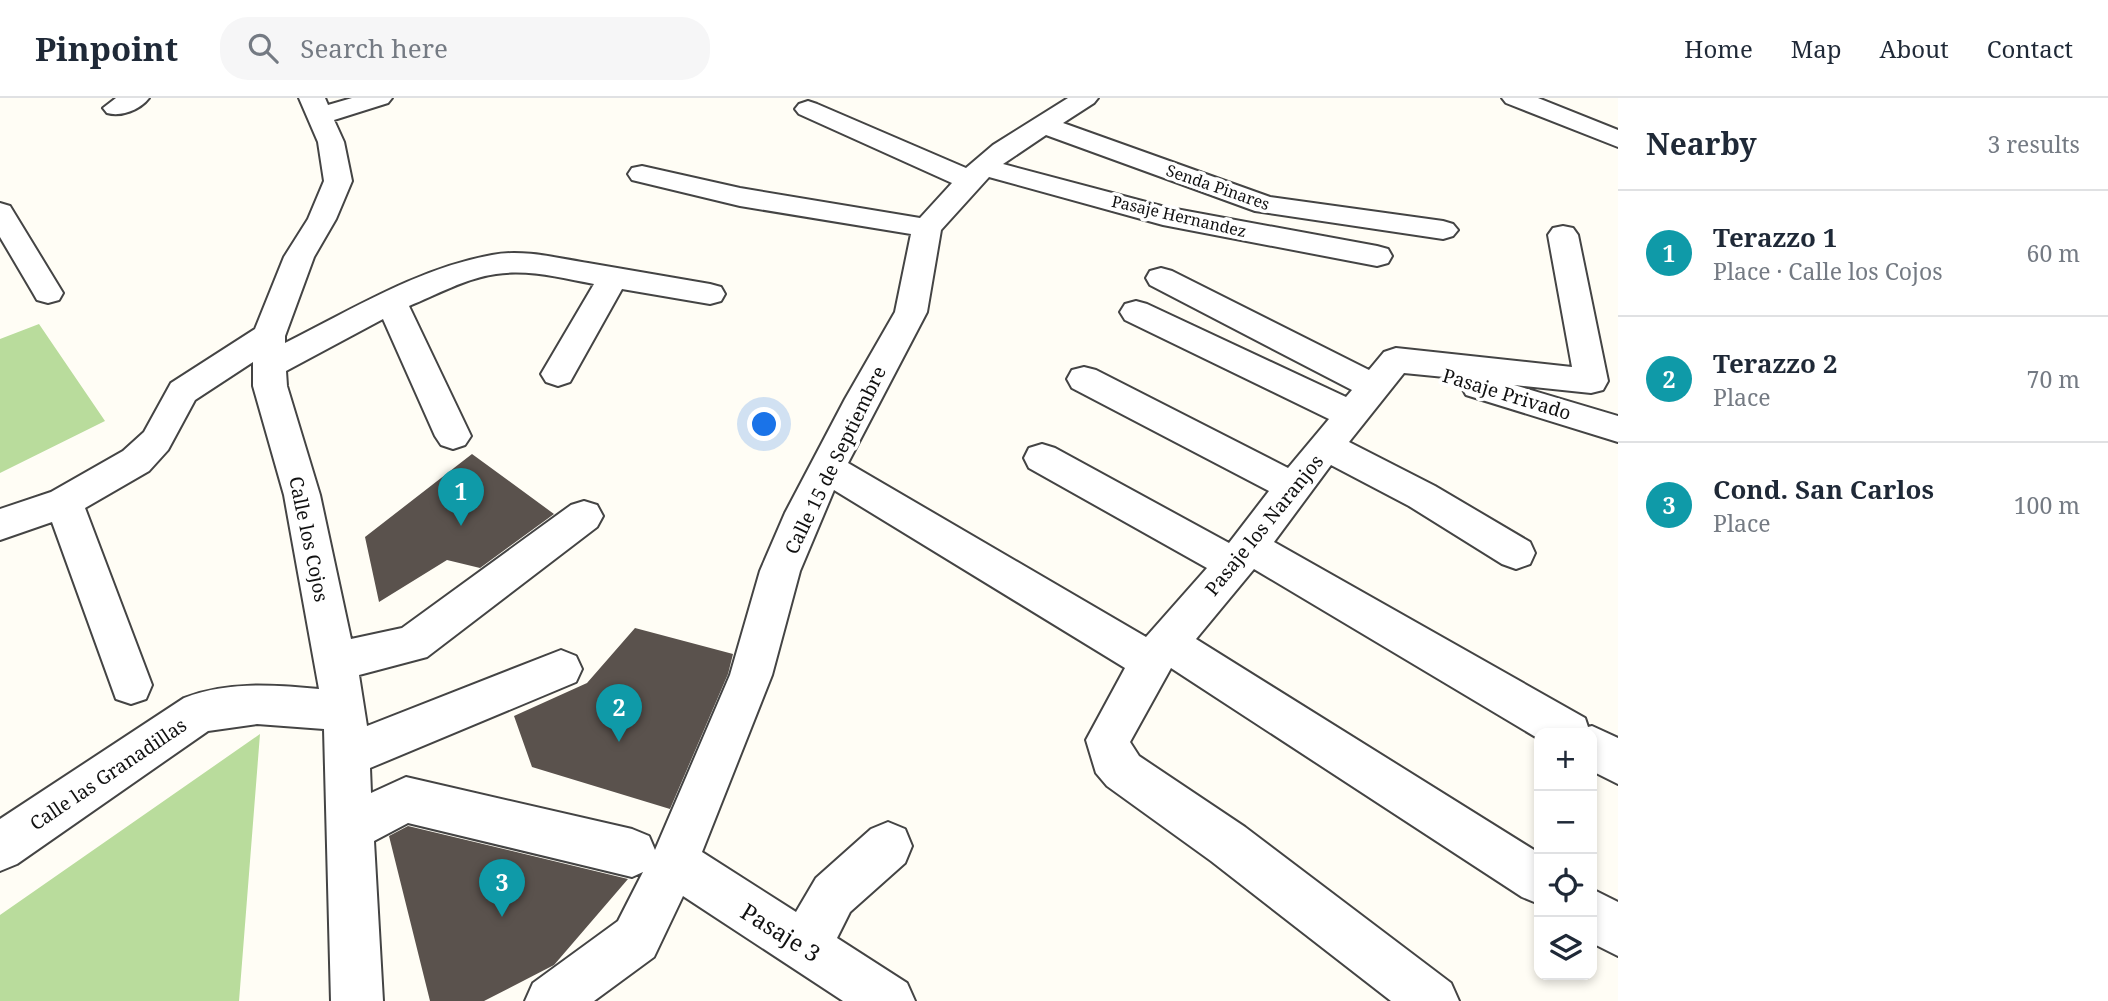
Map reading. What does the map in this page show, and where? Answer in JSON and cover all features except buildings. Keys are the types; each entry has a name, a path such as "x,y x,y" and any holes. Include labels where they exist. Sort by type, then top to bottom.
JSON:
{"street":[{"path":"316,107 379,98"},
{"path":"1515,98 1618,139"},
{"name":"Calle los Cojos","path":"316,107 331,142 338,181 322,219 299,257 269,351 270,386 302,495 345,711 357,1001"},
{"path":"642,174 731,195 927,228 976,174 1002,150 1061,107"},
{"name":"Senda Pinares","path":"1061,107 1265,205 1443,230"},
{"name":"Pasaje Hernandez","path":"808,109 976,174 1163,216 1377,256"},
{"path":"0,212 48,293"},
{"name":"Calle 15 de Septiembre","path":"551,1001 636,939 653,858 751,675 780,571 862,398 911,312 927,228"},
{"path":"1136,312 1374,388 1591,381 1563,235"},
{"path":"0,525 64,502 136,461 156,441 183,392 269,351 440,281 494,264 536,264 710,293"},
{"path":"558,374 613,277"},
{"path":"1161,278 1374,388"},
{"path":"390,302 453,436"},
{"path":"1084,379 1293,487"},
{"name":"Pasaje Privado","path":"1374,388 1618,429"},
{"name":"Pasaje los Naranjos","path":"1374,388 1293,487 1242,555 1159,652 1108,740 1112,758 1123,771 1228,844 1433,1001"},
{"path":"1326,446 1422,496 1516,553"},
{"path":"1042,458 1242,555 1560,728"},
{"path":"827,468 1159,652 1534,877"},
{"path":"64,502 131,685"},
{"path":"335,662 412,644 584,516"},
{"path":"347,756 561,670"},
{"name":"Calle las Granadillas","path":"0,847 200,712 257,704 345,711"},
{"path":"1597,750 1618,762"},
{"path":"350,828 406,800 653,858"},
{"path":"805,946 833,895 888,846"},
{"name":"Pasaje 3","path":"653,858 805,946 889,1001"},
{"path":"1597,917 1618,931"}],"green space":[{"path":"39,324 105,421 0,473 0,339"},
{"path":"260,734 239,1001 0,1001 0,915"}],"place":[{"name":"Terazzo 1","path":"461,526"},
{"name":"Terazzo 2","path":"619,742"},
{"name":"Cond. San Carlos","path":"502,917"}]}
